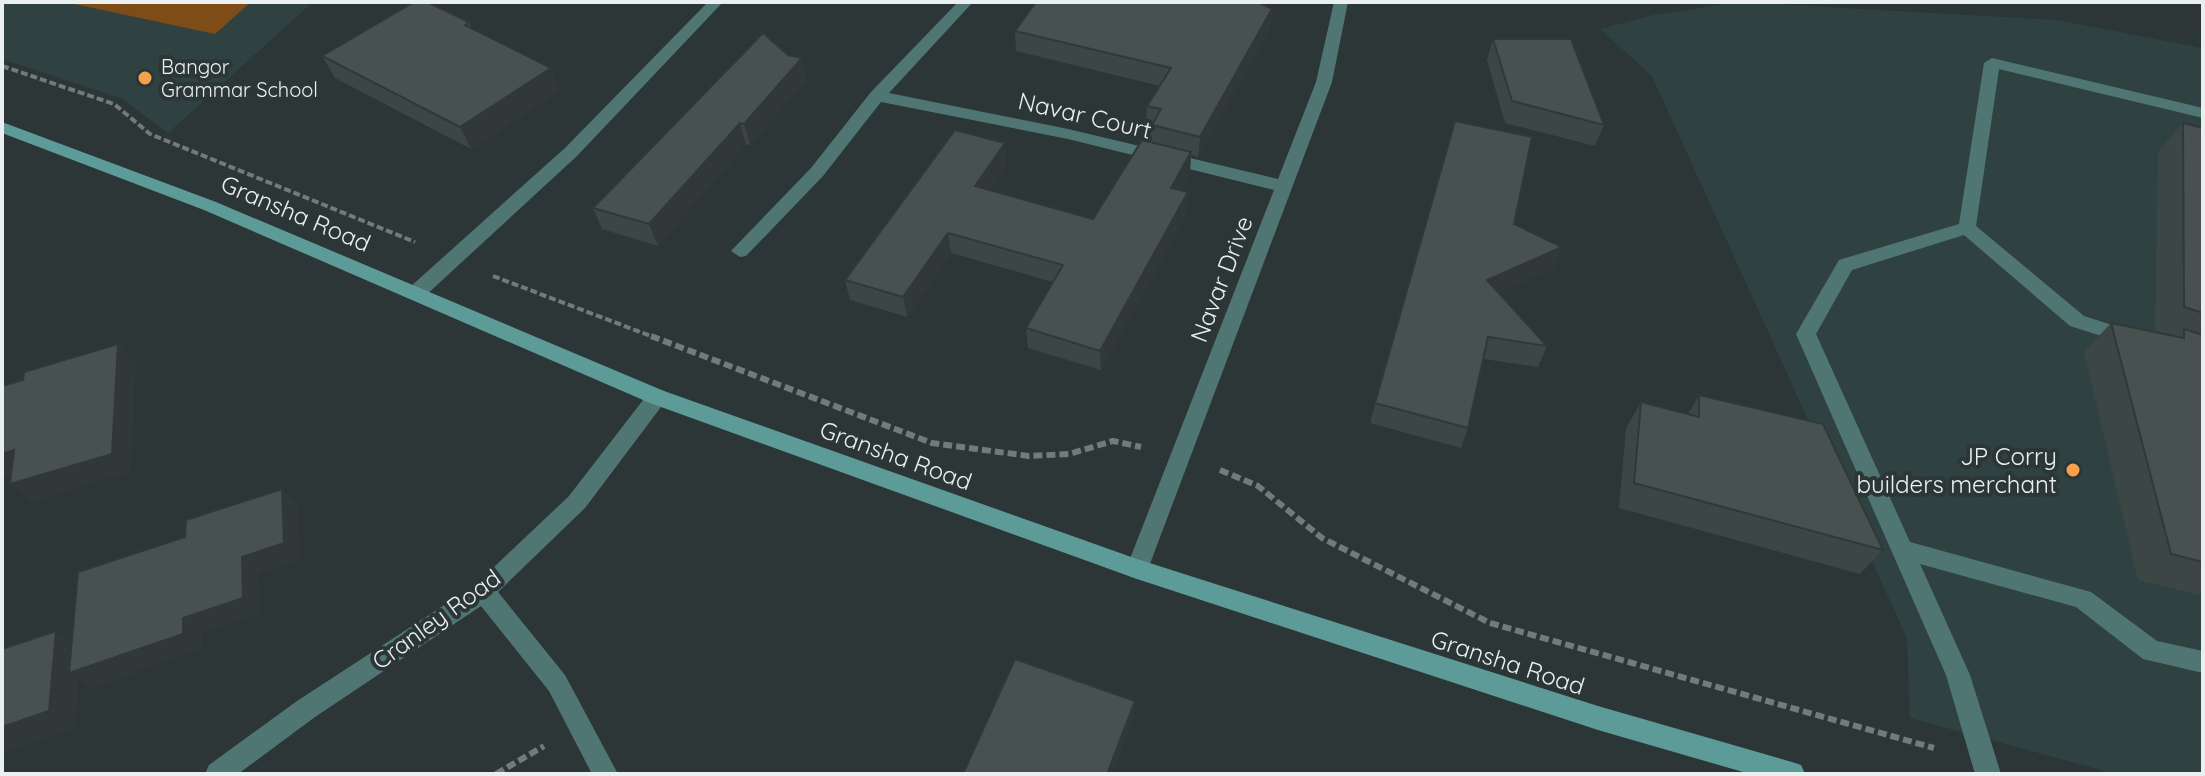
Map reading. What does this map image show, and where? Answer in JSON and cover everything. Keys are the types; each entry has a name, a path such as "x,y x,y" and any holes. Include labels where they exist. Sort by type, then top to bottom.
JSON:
{"street":[{"path":"417,292 456,260 649,76 716,2"},
{"path":"740,251 817,172 877,96 966,2"},
{"name":"Navar Drive","path":"1137,569 1324,82 1341,2"},
{"path":"1967,228 1992,63 2203,113"},
{"name":"Navar Court","path":"877,96 1068,134 1282,186"},
{"name":"Gransha Road","path":"2,127 210,206 657,397 1137,569 1598,718 1792,774"},
{"path":"1967,228 2077,321 2147,344"},
{"path":"1967,228 1845,265 1806,334 1958,675 1987,768"},
{"name":"Cranley Road","path":"218,774 306,709 483,592 577,502 657,397"},
{"path":"1904,550 2083,599 2151,651 2203,662"},
{"path":"483,592 557,683 605,774"}],"path":[{"path":"2,66 114,104 150,134 456,260 932,443 1029,456 1069,454 1113,441 1180,455 1258,486 1322,538 1490,623 1987,768"},
{"path":"496,774 579,725"}],"shaded area":[{"name":"Bangor Grammar School","path":"2,2 313,2 168,133 121,98 2,59"},
{"path":"65,2 251,2 215,34"},
{"path":"1739,2 2057,20 2203,48 2203,774 2116,774 1910,718 1907,638 1652,76 1600,29 1654,15"}],"building":[{"path":"414,2 427,2 469,22 465,25 551,68 460,127 322,56"},
{"path":"1036,2 1258,2 1272,9 1200,137 1152,125 1161,109 1147,106 1171,68 1015,31"},
{"path":"763,33 788,55 802,58 649,224 593,208"},
{"path":"1493,39 1571,39 1604,125 1512,101"},
{"path":"1455,121 1532,137 1514,224 1562,247 1487,280 1547,346 1488,337 1468,428 1375,403"},
{"path":"2183,123 2203,128 2203,313 2184,307"},
{"path":"955,130 1005,143 975,186 1093,219 1142,140 1191,152 1171,188 1188,192 1100,351 1026,328 1063,265 948,233 903,297 845,280"},
{"path":"2111,323 2184,338 2184,329 2203,335 2203,562 2171,554"},
{"path":"118,344 112,454 10,484 14,450 2,454 2,386 23,380 24,372"},
{"path":"1699,395 1823,424 1883,550 1634,483 1641,402 1699,417"},
{"path":"282,489 284,543 242,557 243,598 183,618 183,634 69,673 78,572 185,537 186,520"},
{"path":"56,631 49,711 2,727 2,649"},
{"path":"1015,659 1135,701 1107,774 963,774"}],"place":[{"name":"Bangor Grammar School","path":"145,78"},
{"name":"JP Corry builders merchant","path":"2073,470"}]}
